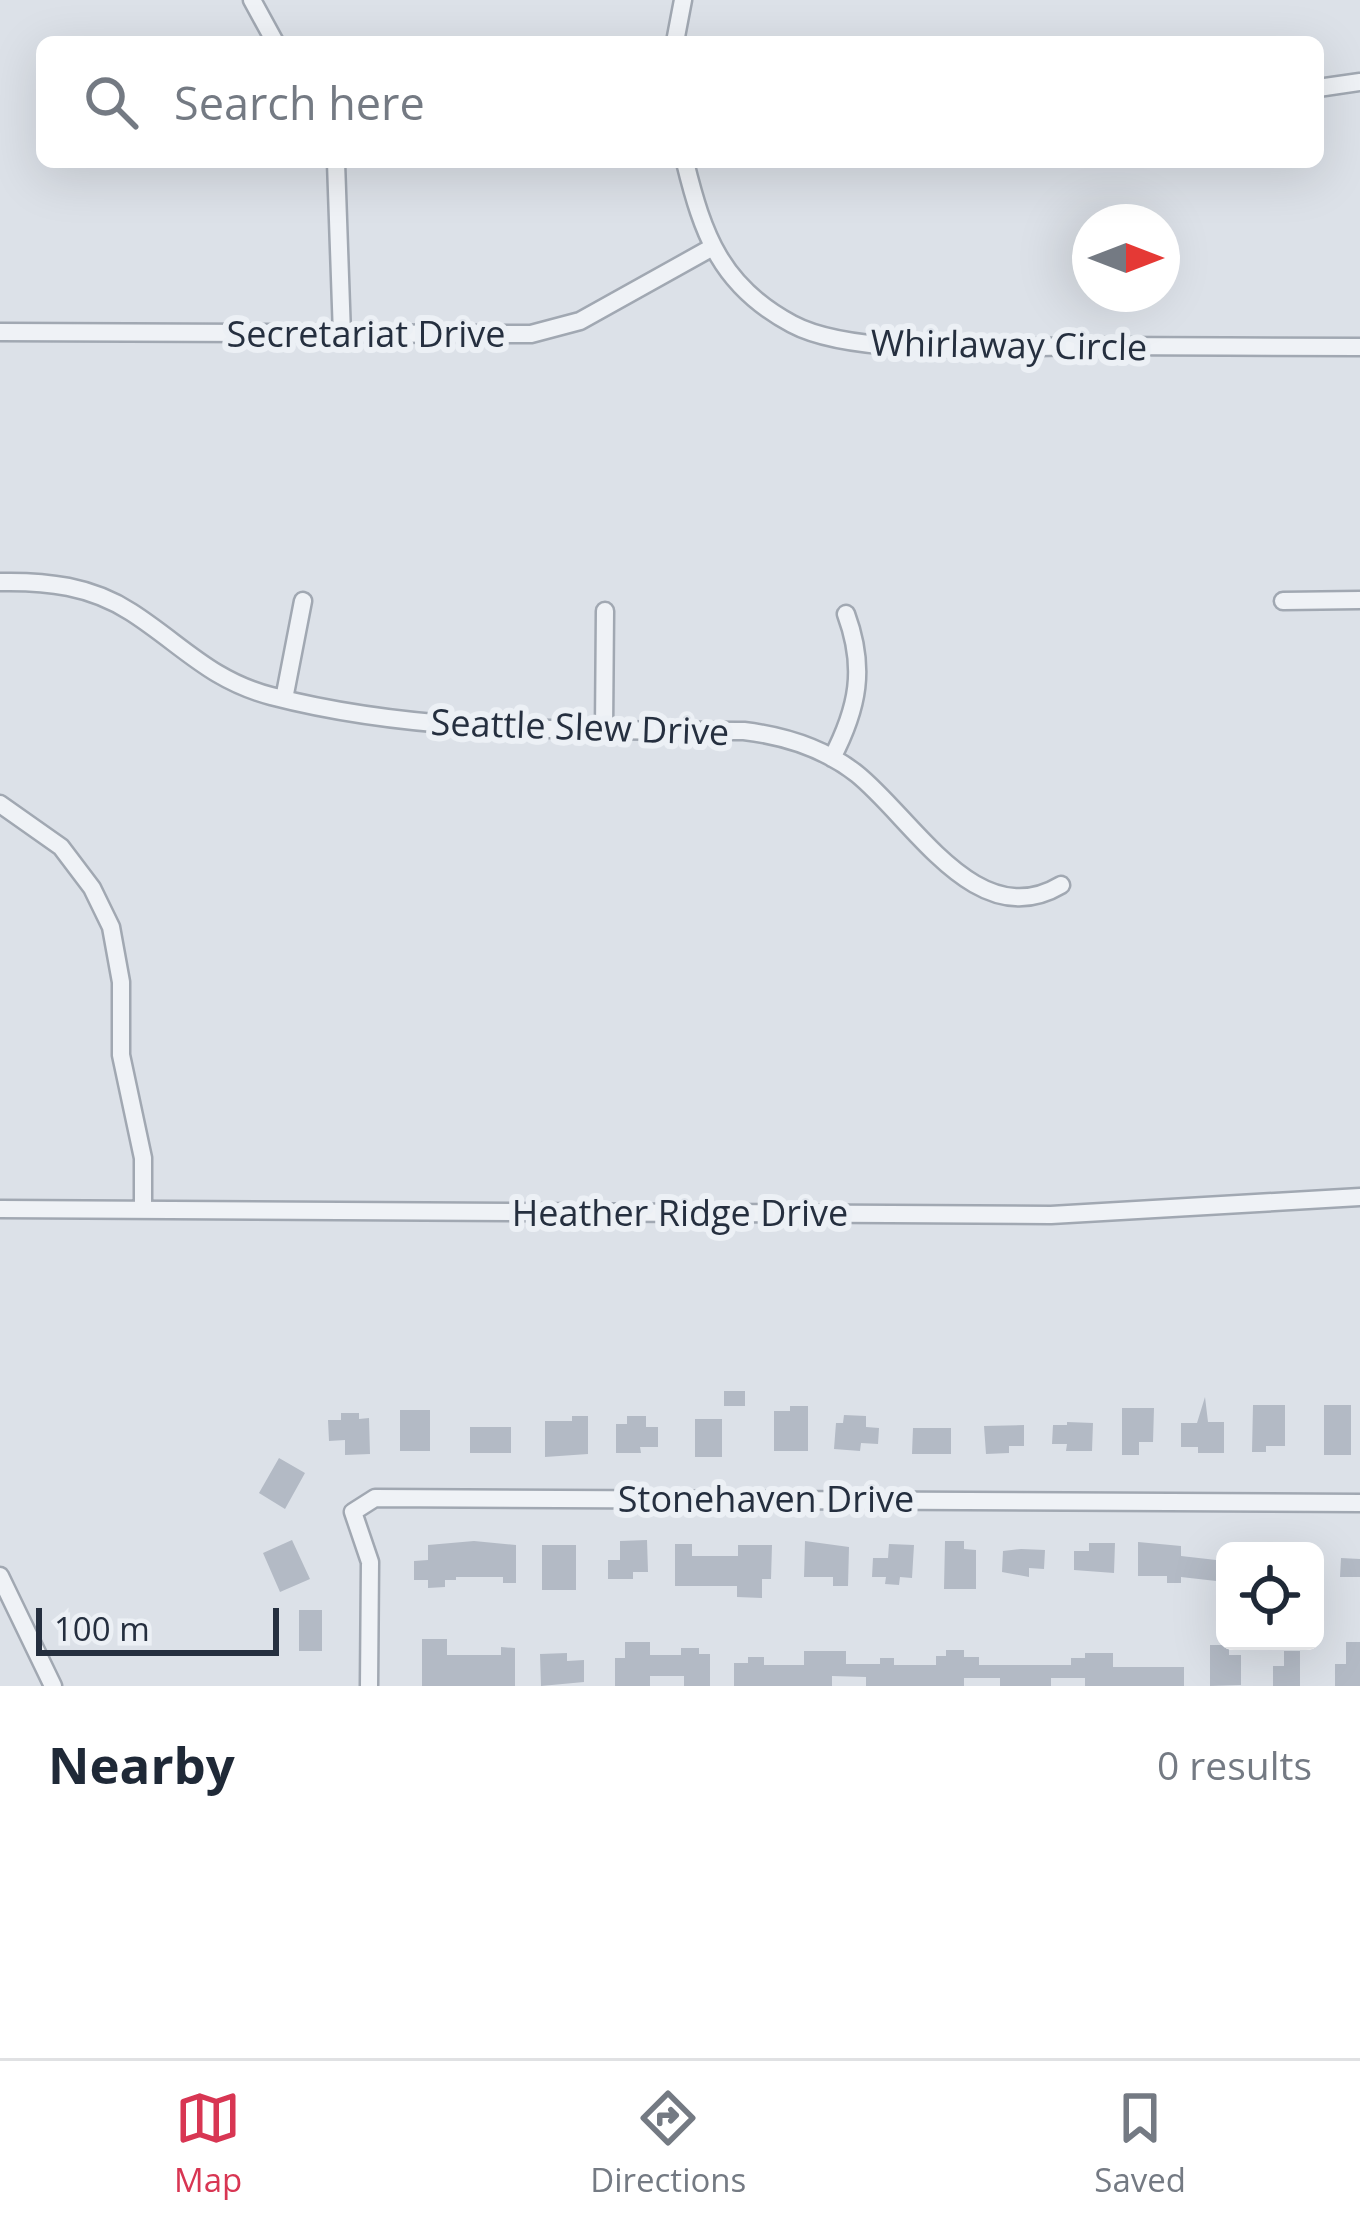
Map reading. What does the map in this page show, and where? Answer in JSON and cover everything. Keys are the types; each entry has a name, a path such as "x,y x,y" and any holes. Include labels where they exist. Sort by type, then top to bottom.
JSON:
{"street":[{"path":"252,0 272,36"},
{"path":"676,36 683,0"},
{"path":"1324,87 1360,82"},
{"path":"337,168 342,334"},
{"name":"Whirlaway Circle","path":"687,168 711,248 762,305 802,329 855,343 1360,347"},
{"name":"Secretariat Drive","path":"0,332 512,335 548,331 596,313 711,248"},
{"name":"Seattle Slew Drive","path":"0,582 66,585 110,600 215,675 284,699 468,728 771,734 804,744 856,774 930,848 992,894 1030,899 1061,885"},
{"path":"1282,601 1360,600"},
{"path":"284,699 303,601"},
{"path":"604,729 605,611"},
{"path":"832,758 852,716 860,677 846,614"},
{"path":"0,804 61,847 92,888 111,927 121,982 121,1055 143,1159 143,1210"},
{"name":"Heather Ridge Drive","path":"0,1209 1051,1215 1360,1197"},
{"name":"Stonehaven Drive","path":"368,1686 370,1562 353,1512 375,1498 1360,1503"},
{"path":"0,1576 52,1686"}],"building":[{"path":"724,1391 745,1391 745,1406 724,1406"},
{"path":"1205,1397 1208,1422 1224,1422 1224,1453 1181,1447 1181,1423 1197,1423"},
{"path":"1253,1405 1285,1405 1285,1446 1252,1452"},
{"path":"1324,1405 1351,1405 1351,1455 1324,1455"},
{"path":"790,1406 808,1406 808,1451 774,1451 774,1411 790,1411"},
{"path":"1122,1408 1154,1408 1153,1442 1139,1442 1139,1455 1122,1455"},
{"path":"400,1410 430,1410 430,1451 400,1451"},
{"path":"341,1413 369,1418 370,1454 345,1455 345,1440 329,1441 328,1420 341,1420"},
{"path":"844,1415 866,1416 866,1427 879,1428 878,1444 861,1443 860,1451 834,1449 836,1423 843,1423"},
{"path":"572,1416 588,1416 588,1454 545,1457 545,1421 572,1421"},
{"path":"627,1416 646,1416 646,1427 658,1427 658,1447 616,1453 616,1424 627,1424"},
{"path":"695,1419 722,1419 722,1457 695,1457"},
{"path":"1093,1423 1092,1451 1066,1451 1067,1444 1052,1444 1053,1425"},
{"path":"1024,1425 1024,1446 1009,1446 1009,1453 986,1454 984,1426"},
{"path":"470,1427 511,1427 511,1453 470,1453"},
{"path":"913,1428 951,1428 951,1454 912,1454"},
{"path":"279,1458 305,1473 285,1509 259,1493"},
{"path":"292,1540 310,1579 280,1592 263,1553"},
{"path":"647,1540 648,1572 633,1572 633,1579 608,1579 608,1560 620,1560 620,1541"},
{"path":"474,1541 516,1545 516,1583 503,1583 503,1577 456,1577 445,1580 445,1587 428,1588 428,1580 414,1580 414,1561 428,1560 428,1545"},
{"path":"805,1541 849,1547 848,1586 833,1586 833,1577 804,1577"},
{"path":"945,1541 964,1541 964,1549 976,1550 976,1589 944,1589"},
{"path":"1138,1542 1181,1546 1181,1556 1216,1560 1216,1581 1181,1577 1181,1583 1167,1583 1167,1576 1138,1576"},
{"path":"1089,1543 1115,1543 1114,1573 1074,1570 1074,1551 1089,1551"},
{"path":"675,1544 692,1544 692,1556 738,1556 738,1545 772,1545 771,1579 762,1579 762,1598 737,1597 737,1586 675,1586"},
{"path":"889,1544 914,1545 912,1578 900,1577 899,1585 885,1584 886,1577 872,1577 873,1558 888,1558"},
{"path":"542,1545 576,1545 576,1590 542,1590"},
{"path":"1045,1550 1044,1569 1029,1568 1029,1577 1002,1572 1003,1551"},
{"path":"1341,1558 1360,1559 1360,1577 1340,1577"},
{"path":"299,1610 322,1610 322,1651 299,1651"},
{"path":"422,1639 447,1639 447,1655 501,1655 501,1647 515,1648 515,1686 422,1686"},
{"path":"625,1642 650,1642 650,1655 681,1655 681,1648 699,1648 699,1654 710,1654 710,1686 684,1686 684,1676 650,1676 650,1686 615,1686 615,1658 625,1658"},
{"path":"1346,1642 1360,1642 1360,1686 1335,1686 1335,1664 1346,1664"},
{"path":"1210,1645 1229,1650 1229,1655 1241,1655 1241,1685 1210,1686"},
{"path":"946,1650 964,1650 964,1657 979,1657 979,1665 1071,1665 1071,1658 1085,1658 1085,1653 1113,1653 1113,1667 1184,1667 1184,1686 1085,1686 1085,1678 1051,1678 1051,1686 1000,1686 1000,1678 964,1678 964,1686 866,1686 866,1677 832,1676 832,1686 734,1686 734,1663 748,1663 748,1657 764,1657 764,1665 804,1665 804,1651 846,1651 846,1664 880,1664 880,1658 894,1658 894,1665 936,1665 936,1656 946,1656"},
{"path":"1284,1651 1300,1651 1300,1686 1273,1686 1273,1666 1284,1666"},
{"path":"567,1653 567,1661 584,1660 584,1682 541,1686 540,1654"}]}
